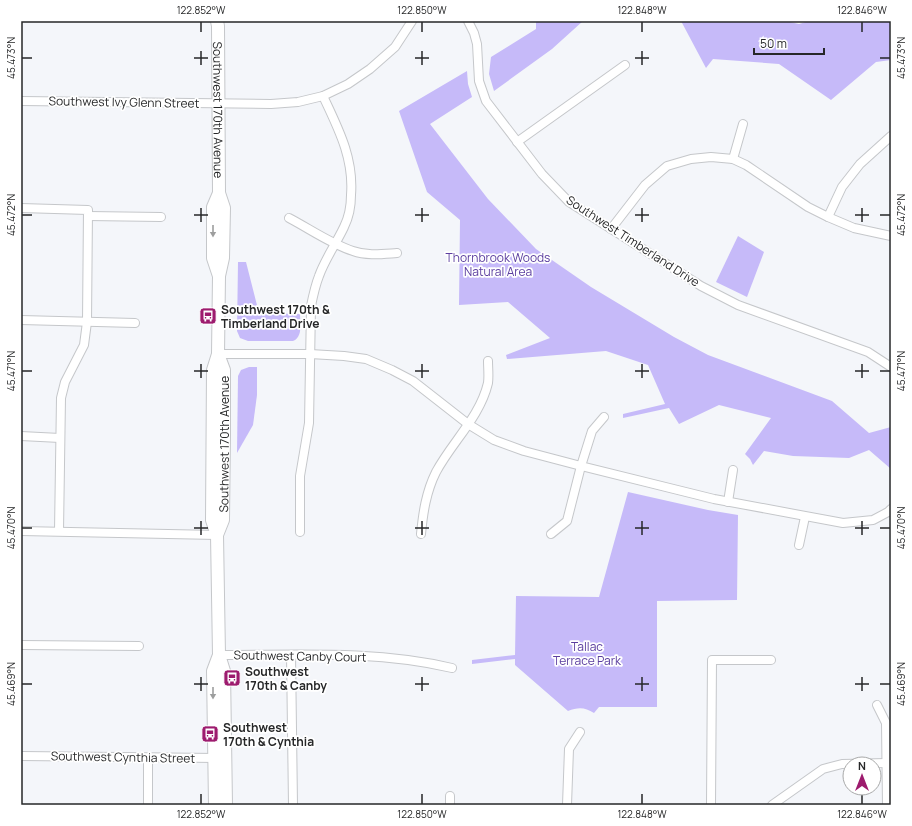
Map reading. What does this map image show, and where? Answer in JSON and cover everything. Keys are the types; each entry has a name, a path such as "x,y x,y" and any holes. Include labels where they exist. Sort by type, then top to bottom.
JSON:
{"main road":[{"name":"Southwest 170th Avenue","path":"215,805 224,671 219,654 218,535 212,520 213,370 218,354 219,276 213,258 212,207 219,193 218,23"},
{"name":"Southwest 170th Avenue","path":"219,758 226,805"}],"street":[{"name":"Southwest Ivy Glenn Street","path":"21,101 219,104 271,104 298,102 323,96 348,84 370,69 395,47 412,21"},
{"name":"Southwest Timberland Drive","path":"468,21 478,44 479,81 486,101 542,174 569,202 701,286 731,301 774,319 868,352 891,368"},
{"path":"517,142 625,65"},
{"path":"300,532 300,476 309,423 311,306 319,276 345,226 350,208 352,183 350,162 342,139 323,96"},
{"path":"733,159 743,124"},
{"path":"828,217 842,188 860,164 891,136"},
{"path":"611,229 645,185 667,166 691,159 711,157 733,159 746,165 808,207 828,217 854,228 891,236"},
{"path":"21,208 162,217"},
{"path":"59,532 61,398 65,382 84,345 87,322 88,213"},
{"path":"289,218 336,244 354,252 373,254 397,253"},
{"path":"21,320 135,323"},
{"path":"218,354 310,354 366,359 413,381 468,424 494,440 524,450 635,481 728,502 805,517 843,523 873,520 890,512"},
{"path":"421,534 428,492 436,472 468,424 484,396 488,381 488,361"},
{"path":"551,534 567,520 592,431 604,418"},
{"path":"21,436 60,438"},
{"path":"728,502 734,470"},
{"path":"799,545 805,517"},
{"path":"21,531 218,535"},
{"path":"21,646 139,646"},
{"name":"Southwest Canby Court","path":"219,654 346,654 434,664 452,668"},
{"path":"291,655 293,805"},
{"path":"711,805 712,660 771,660"},
{"path":"877,705 886,723 887,805"},
{"path":"567,805 569,749 580,732"},
{"name":"Southwest Cynthia Street","path":"21,756 219,758"},
{"path":"148,758 148,805"},
{"path":"772,805 823,769 842,764 887,763"},
{"path":"450,796 450,805"}],"green space":[{"path":"536,21 583,21 552,49 494,91 489,74 491,57 536,29"},
{"path":"681,21 785,21 799,24 809,21 891,21 891,60 876,62 831,100 779,64 713,59 706,68"},
{"name":"Thornbrook Woods Natural Area","path":"467,71 468,84 472,97 430,124 488,199 536,249 591,287 674,337 708,355 832,401 869,433 891,427 891,469 869,450 849,458 793,456 764,451 753,465 745,454 771,418 719,405 679,424 669,408 623,418 623,414 665,404 648,365 606,351 507,359 506,355 550,338 508,302 459,305 460,220 427,192 399,111"},
{"path":"738,236 764,252 747,297 716,282"},
{"path":"238,262 246,262 259,313 300,314 300,333 296,339 293,341 248,341 240,338 237,331"},
{"path":"249,367 257,367 257,395 253,425 237,453 238,376 241,370"},
{"name":"Tallac Terrace Park","path":"628,492 708,510 738,515 737,600 657,601 657,707 599,707 594,713 581,708 568,711 515,665 515,659 472,664 472,660 515,655 516,596 599,597"}],"place":[{"name":"Southwest 170th & Timberland Drive","path":"208,316"},
{"name":"Southwest 170th & Canby","path":"232,678"},
{"name":"Southwest 170th & Cynthia","path":"210,734"}]}
